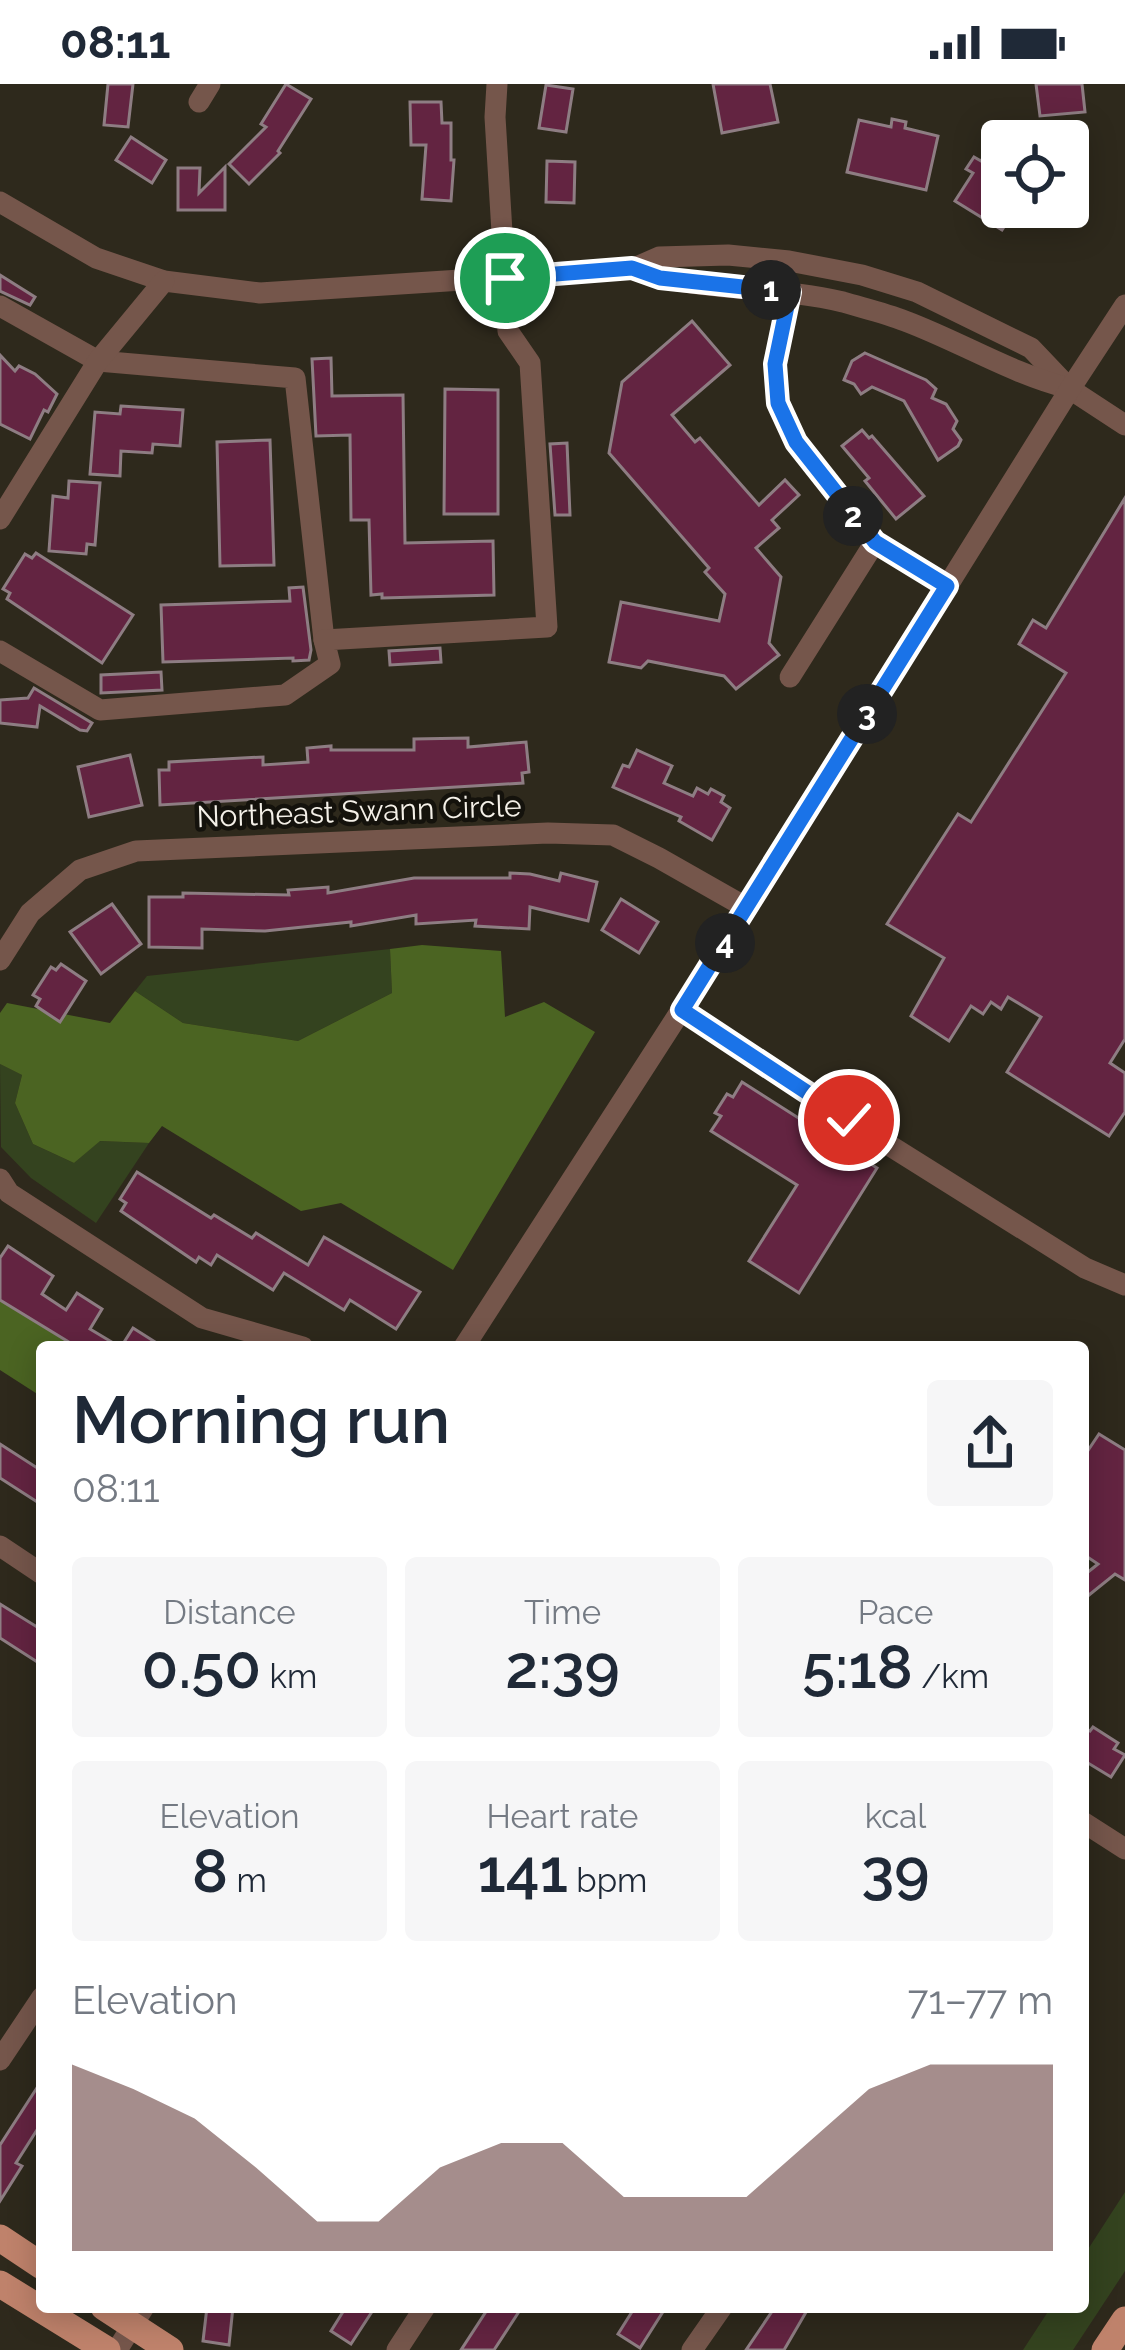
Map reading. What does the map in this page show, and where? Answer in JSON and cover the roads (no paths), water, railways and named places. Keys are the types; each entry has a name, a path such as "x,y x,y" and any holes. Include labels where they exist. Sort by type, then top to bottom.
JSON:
{"main road":[{"path":"0,2238 36,2262"},
{"path":"0,2284 36,2306"},
{"path":"47,2313 107,2350"},
{"path":"1106,2350 1125,2320"},
{"path":"131,2328 170,2350"}],"street":[{"path":"324,640 547,627 530,363 508,331 497,84"},
{"path":"0,202 95,258 164,281 260,293 632,268 658,257 728,255 862,275 917,292 1031,348 1070,388 1125,425"},
{"path":"632,268 660,278 841,302 905,320 1028,377 1070,388"},
{"path":"0,519 98,361 164,281"},
{"path":"790,292 775,364 778,403 796,442 875,542 947,586"},
{"path":"468,1341 747,908 1125,304"},
{"path":"0,306 98,361 295,378 318,603 330,664 286,695 100,710 0,651"},
{"path":"790,677 875,542"},
{"name":"Northeast Swann Circle","path":"0,960 30,914 80,870 136,851 548,833 613,835 747,908"},
{"path":"682,1010 1085,1268 1125,1285"},
{"path":"0,1179 9,1193 202,1318 282,1341"},
{"path":"0,1546 36,1570"},
{"path":"1089,1826 1125,1849"},
{"path":"0,2060 36,2006"},
{"path":"397,2350 421,2313"},
{"path":"692,2350 718,2313"}]}
